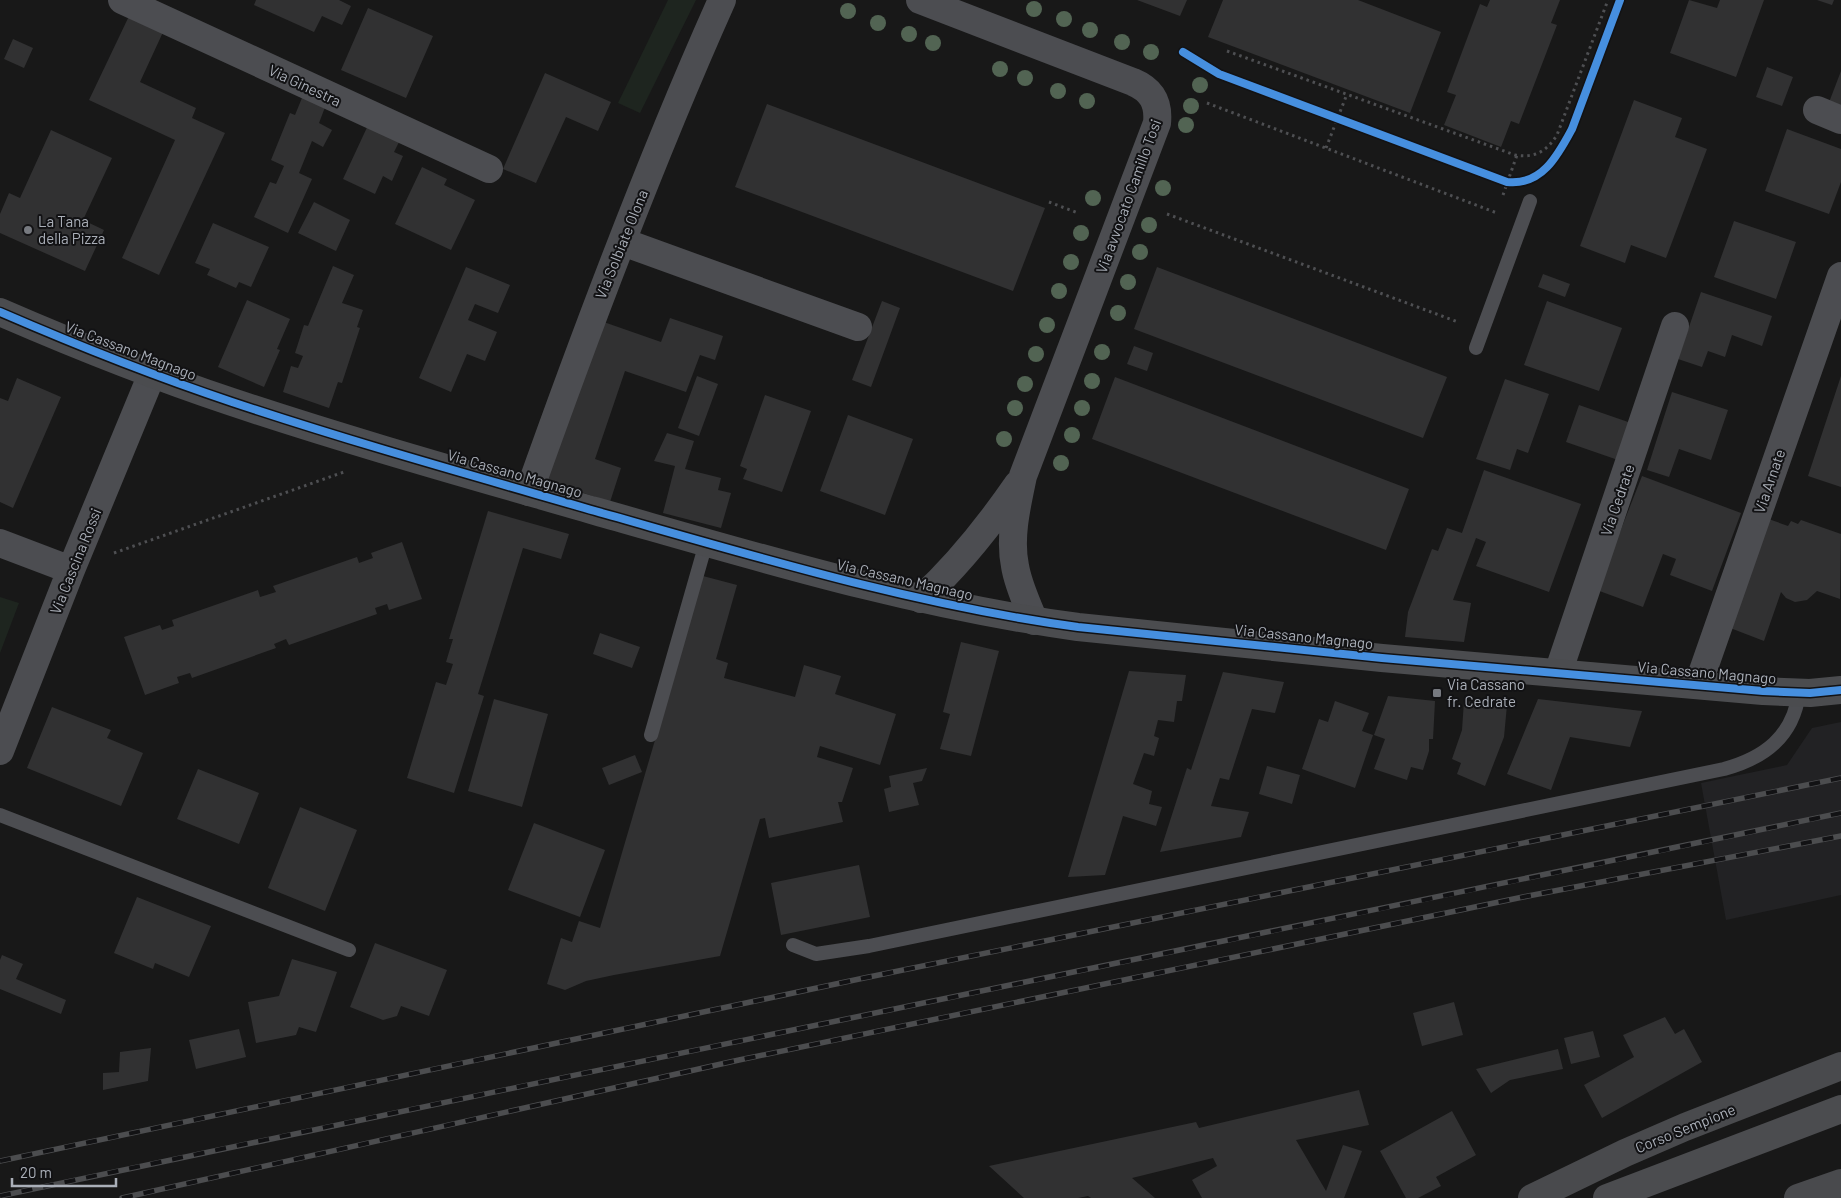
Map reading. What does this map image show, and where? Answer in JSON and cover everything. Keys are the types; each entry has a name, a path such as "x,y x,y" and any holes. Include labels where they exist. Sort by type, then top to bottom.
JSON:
{"main road":[{"name":"Corso Sempione","path":"1532,1198 1685,1126 1841,1066"},
{"path":"1798,1198 1841,1183"}],"street":[{"name":"Via Ginestra","path":"122,0 489,169"},
{"name":"Via Solbiate Olona","path":"529,492 592,314 623,242 694,63 722,0"},
{"name":"Via avvocato Camillo Tosi","path":"920,0 1133,82 1148,91 1157,104 1157,123 1023,476 1014,528 1014,564 1034,621"},
{"path":"623,242 858,327"},
{"name":"Via Arnate","path":"1698,686 1841,276"},
{"name":"Via Cassano Magnago","path":"0,312 152,374 252,408 529,492 706,543 921,599 1034,621 1382,658 1698,686 1799,693 1841,690"},
{"name":"Via Cedrate","path":"1558,673 1675,326"},
{"name":"Via Cascina Rossi","path":"0,750 71,570 152,374"},
{"name":"Via avvocato Camillo Tosi","path":"921,599 942,579 989,525 1023,476"},
{"path":"0,543 71,570"},
{"path":"1607,1198 1841,1109"}],"lane":[{"path":"1476,348 1530,201"},
{"path":"651,735 706,543"},
{"path":"793,945 816,954 869,946 1724,769 1754,759 1773,745 1789,724 1799,693"},
{"path":"0,815 349,950"}],"path":[{"path":"1227,51 1515,155 1526,157 1539,155 1557,135 1608,0"},
{"path":"1326,148 1347,94"},
{"path":"1207,103 1497,213"},
{"path":"1328,115 1346,122"},
{"path":"1498,178 1518,183"},
{"path":"1049,202 1078,213"},
{"path":"1167,214 1482,331"},
{"path":"106,555 350,470"}],"shaded area":[{"path":"668,0 696,0 640,113 618,103"},
{"path":"0,597 19,603 0,653"},
{"path":"1841,722 1841,895 1726,920 1701,783 1787,765 1812,728"}],"building":[{"path":"256,0 339,0 351,6 342,25 322,16 314,32 254,5"},
{"path":"1137,0 1187,0 1180,16"},
{"path":"1223,0 1358,0 1441,32 1410,113 1208,37"},
{"path":"1490,0 1560,0 1551,23 1557,25 1519,124 1511,121 1501,147 1444,125 1456,95 1447,92 1480,4 1487,7"},
{"path":"1689,0 1717,8 1720,0 1764,0 1736,77 1670,53"},
{"path":"1817,0 1834,0 1832,5"},
{"path":"368,8 433,36 406,98 341,70"},
{"path":"130,14 164,30 140,82 196,108 192,118 225,133 159,275 122,258 175,140 89,100"},
{"path":"13,39 33,48 24,68 4,59"},
{"path":"1767,67 1793,77 1782,106 1756,97"},
{"path":"1841,71 1841,111 1828,105"},
{"path":"545,73 611,102 598,131 566,117 536,183 503,169"},
{"path":"304,93 327,102 319,123 332,130 323,147 312,141 299,173 312,179 288,233 254,217 270,182 276,184 284,166 271,160 290,113 295,115"},
{"path":"1634,100 1682,118 1675,137 1707,149 1666,258 1631,245 1625,263 1580,246"},
{"path":"767,104 1045,208 1013,291 735,187"},
{"path":"370,121 402,136 394,152 403,156 392,181 383,176 375,194 343,179"},
{"path":"1787,129 1841,149 1841,182 1829,214 1765,191"},
{"path":"51,130 112,158 83,220 104,230 85,271 0,233 0,214 9,193 20,198"},
{"path":"422,167 447,179 444,185 475,200 451,250 395,224"},
{"path":"314,202 350,220 336,251 298,233"},
{"path":"1734,221 1796,242 1776,299 1714,277"},
{"path":"213,223 269,247 251,287 239,282 236,288 207,275 210,269 195,263"},
{"path":"333,266 354,275 342,303 363,310 357,327 360,328 342,383 338,382 329,408 283,392 291,366 298,368 303,356 295,353 304,325 308,326"},
{"path":"466,267 510,285 498,313 475,304 468,320 497,332 485,361 467,354 451,392 419,378"},
{"path":"1157,267 1447,377 1423,438 1134,329"},
{"path":"1543,274 1570,284 1565,297 1538,287"},
{"path":"1701,292 1772,316 1762,346 1732,335 1725,357 1708,351 1702,367 1678,359"},
{"path":"247,300 290,319 277,349 280,350 264,387 218,367"},
{"path":"882,301 900,308 871,387 852,380"},
{"path":"1547,301 1622,328 1599,391 1524,365"},
{"path":"670,318 723,336 715,360 700,355 686,392 625,371 595,459 621,468 610,502 542,479 598,320 661,342"},
{"path":"1134,346 1153,353 1147,371 1127,364"},
{"path":"697,376 718,384 699,436 678,428"},
{"path":"1841,376 1841,487 1808,476"},
{"path":"1115,377 1409,489 1386,550 1092,439"},
{"path":"17,378 61,397 13,508 0,502 0,398 8,401"},
{"path":"1505,379 1549,394 1528,453 1517,449 1510,470 1476,459"},
{"path":"1672,392 1728,410 1711,460 1679,449 1669,477 1647,470"},
{"path":"765,395 811,411 782,492 743,479 747,469 740,466"},
{"path":"1579,405 1631,423 1618,460 1566,442"},
{"path":"848,415 913,439 885,515 820,491"},
{"path":"667,433 694,441 685,469 721,478 718,490 731,493 721,528 663,513 675,466 654,461"},
{"path":"1484,470 1581,504 1549,592 1476,566 1486,542 1476,538 1453,600 1471,603 1464,642 1405,637 1408,612 1432,549 1438,551 1447,528 1462,533"},
{"path":"1642,476 1741,513 1712,591 1670,575 1676,559 1663,554 1643,607 1594,589 1617,530 1620,532"},
{"path":"488,511 569,534 561,559 523,548 478,694 484,696 454,793 407,778 436,682 446,685 453,664 446,662 453,639 449,639"},
{"path":"1763,517 1788,526 1791,521 1798,524 1801,520 1841,534 1840,599 1817,591 1807,600 1795,602 1786,598 1781,592 1764,641 1725,626"},
{"path":"402,542 422,599 389,610 387,604 375,608 377,614 289,645 286,639 274,644 276,648 192,678 190,673 177,677 179,683 145,695 124,637 160,625 162,630 174,626 172,620 258,590 260,597 276,592 273,586 357,557 359,563 373,558 371,553"},
{"path":"703,576 737,585 716,659 728,663 724,678 795,697 804,665 841,676 835,694 896,714 880,765 820,746 817,757 853,768 842,802 838,802 843,822 769,838 765,818 760,819 720,956 586,981 565,990 547,984 561,938 572,942 579,921 600,928"},
{"path":"600,633 640,647 632,668 593,654"},
{"path":"961,642 999,651 971,756 940,749 950,714 943,712"},
{"path":"1129,671 1186,675 1182,701 1177,701 1174,722 1158,720 1154,736 1159,738 1154,756 1144,753 1133,784 1152,791 1149,804 1162,807 1156,826 1123,816 1105,875 1068,877"},
{"path":"1223,672 1284,682 1275,713 1252,709 1229,780 1220,778 1211,806 1249,812 1241,837 1160,852 1187,768 1191,770"},
{"path":"1388,696 1435,701 1433,739 1429,739 1429,751 1423,770 1411,767 1407,780 1374,769 1385,739 1374,735"},
{"path":"494,699 548,714 522,807 468,791"},
{"path":"1538,699 1642,711 1630,747 1570,737 1551,790 1507,774"},
{"path":"1335,701 1369,713 1362,731 1373,735 1355,788 1302,769 1319,719 1328,722"},
{"path":"1464,701 1507,705 1504,737 1485,786 1457,774 1461,763 1452,759 1462,730"},
{"path":"52,707 111,730 107,738 143,753 121,806 27,768"},
{"path":"635,755 642,772 609,785 602,768"},
{"path":"1267,766 1300,775 1292,804 1259,794"},
{"path":"927,768 922,781 913,783 919,805 889,812 884,789 891,787 889,776"},
{"path":"198,769 259,793 239,844 177,819"},
{"path":"300,807 357,830 325,911 268,888"},
{"path":"534,823 605,850 580,917 508,890"},
{"path":"859,865 870,917 781,935 771,883"},
{"path":"137,897 211,926 189,977 155,963 153,969 114,953"},
{"path":"375,943 447,970 429,1016 401,1006 397,1016 383,1020 350,1007"},
{"path":"2,955 23,964 16,979 66,1000 61,1014 0,989 0,960"},
{"path":"292,959 337,972 316,1032 299,1027 296,1035 256,1043 248,1002 279,996"},
{"path":"1454,1002 1463,1035 1422,1046 1413,1013"},
{"path":"1665,1017 1675,1034 1684,1029 1702,1062 1602,1118 1584,1085 1634,1057 1623,1035"},
{"path":"239,1029 246,1057 196,1069 189,1040"},
{"path":"1593,1031 1600,1057 1571,1064 1564,1038"},
{"path":"151,1048 148,1081 103,1090 103,1073 119,1072 120,1052"},
{"path":"1558,1049 1563,1069 1510,1080 1491,1093 1476,1069"},
{"path":"1359,1090 1369,1125 1296,1140 1326,1191 1343,1145 1362,1151 1344,1198 1202,1198 1192,1180 1217,1166 1213,1158 1132,1178 1155,1198 1091,1198 1088,1196 1078,1198 1024,1198 989,1166 1196,1122 1199,1128"},
{"path":"1452,1111 1476,1155 1436,1177 1441,1186 1418,1198 1406,1198 1380,1151"}],"railway":[{"path":"0,1161 864,978 1841,778"},
{"path":"0,1196 1841,813"},
{"path":"122,1198 739,1060 1528,896 1841,836"}],"cycle path":[{"path":"1183,52 1219,74 1507,182 1519,182 1530,179 1547,167 1567,139 1620,0"},
{"path":"0,312 174,382 322,431 774,562 956,606 1078,627 1382,658 1763,691 1810,693 1841,690"}],"place":[{"name":"La Tana della Pizza","path":"28,230"},
{"name":"Via Cassano fr. Cedrate","path":"1437,693"}]}
